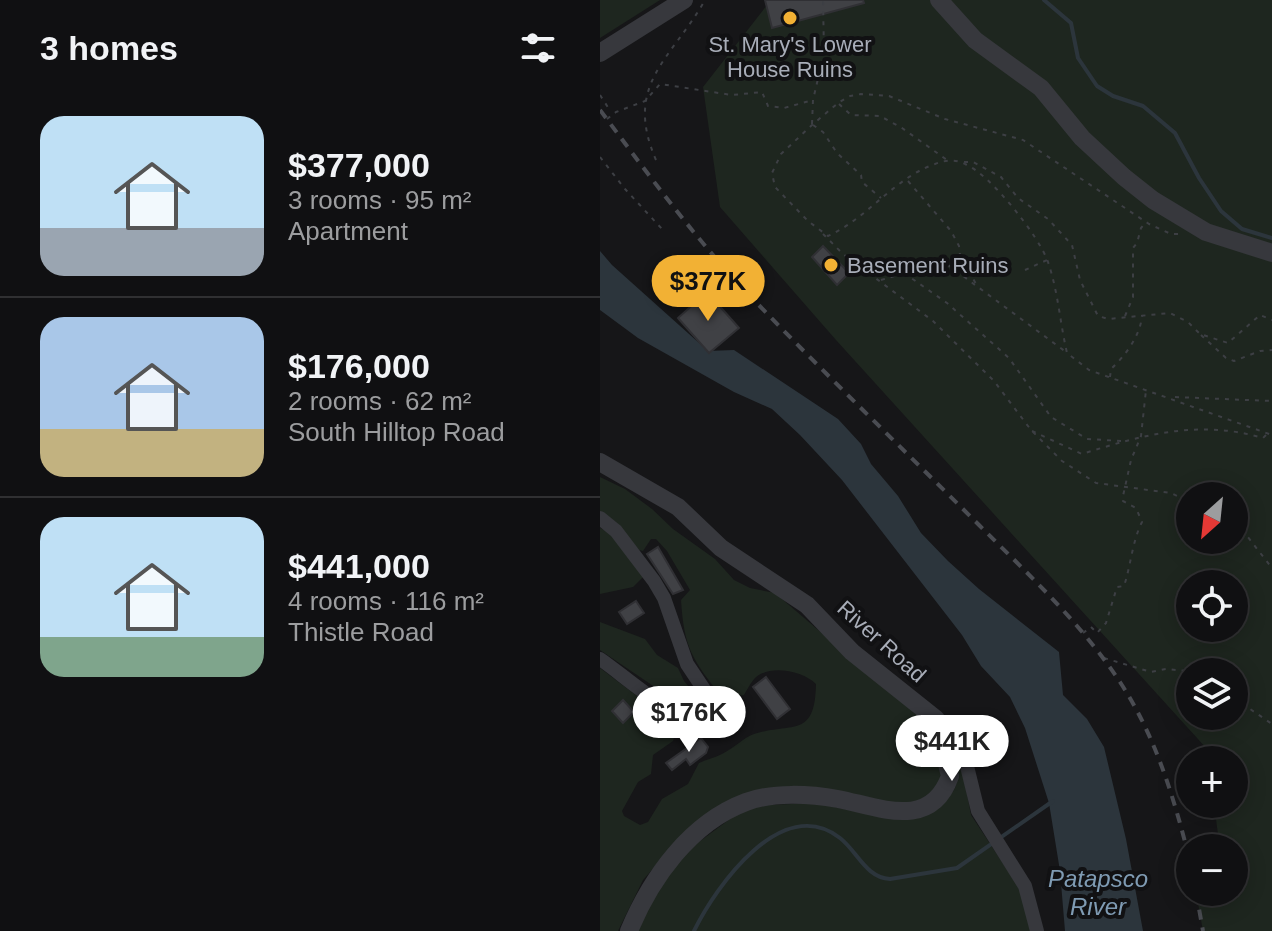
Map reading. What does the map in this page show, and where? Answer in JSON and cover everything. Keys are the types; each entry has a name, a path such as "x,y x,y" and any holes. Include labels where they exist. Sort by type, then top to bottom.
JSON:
{"street":[{"path":"600,53 684,0"},
{"path":"939,0 975,40 1041,88 1082,138 1153,200 1203,230 1272,253"},
{"name":"River Road","path":"600,462 678,507 721,548 807,605 870,668 954,735 963,750 978,811 1025,886 1037,931"},
{"path":"600,518 616,531 664,598 687,664 713,703 715,710 711,722 703,724 684,717 600,659"},
{"path":"629,931 643,899 661,870 680,848 726,812 747,801 768,797 814,797 890,811 906,811 931,803 941,795 950,776 936,719"}],"path":[{"path":"656,160 645,135 645,101 665,56 690,27 705,0"},
{"path":"812,125 813,100 824,53 823,0"},
{"path":"607,119 616,112 645,101 660,84 732,95 762,92 768,106 784,108 813,100"},
{"path":"1176,495 1096,483 1062,461 1031,430 994,381 933,321 843,254 773,183 772,173 781,154 838,103 861,94 889,96 945,119 1023,140 1144,221 1171,234 1203,230"},
{"path":"600,95 609,109"},
{"path":"838,103 851,115 880,116 949,160"},
{"path":"812,125 823,132 837,153 861,175 862,182 881,198"},
{"path":"600,157 662,229"},
{"path":"822,233 832,234 933,164 949,160 973,162 1001,177 1018,198 1048,219 1072,245 1080,280 1098,316 1108,319 1170,313 1188,322 1226,358 1234,361 1272,350"},
{"path":"963,162 1011,205 1048,260 1067,353"},
{"path":"907,180 951,231 976,285"},
{"path":"1125,317 1133,297 1133,248 1141,228 1147,223 1144,221"},
{"path":"1025,270 1048,260"},
{"path":"881,280 944,262 1089,370 1270,434"},
{"path":"904,273 947,303 1009,358 1051,417 1087,439 1122,441"},
{"path":"1110,378 1111,369 1122,360 1142,325 1142,314"},
{"path":"1200,334 1228,343 1260,315 1272,320"},
{"path":"1083,633 1091,627 1097,633 1106,623 1117,587 1124,586 1142,522 1136,508 1123,501 1124,487 1141,436 1146,389"},
{"path":"1170,397 1272,401"},
{"path":"1031,430 1082,454 1167,430 1212,429 1263,438 1270,434"},
{"path":"1248,537 1272,568"},
{"path":"1104,658 1151,672 1176,670"},
{"path":"1248,708 1272,724"}],"shaded area":[{"path":"600,0 660,0 600,38"},
{"path":"771,0 1272,0 1272,931 1203,931 1199,906 1248,906 1248,834 1218,834 1216,818 1248,818 1248,746 1204,746 1190,730 1248,730 1248,658 1176,658 1176,715 836,340 720,207 703,87"},
{"path":"600,477 625,489 652,509 673,529 715,559 734,580 750,588 775,593 908,707 926,724 937,745 942,768 940,783 935,791 909,806 752,793 665,855 643,880 618,931 600,931 600,668 662,715 676,730 673,741 653,755 651,774 638,782 622,811 624,816 640,825 648,822 662,799 688,784 699,763 717,757 754,734 806,721 815,701 816,684 795,673 769,671 755,678 744,695 721,696 696,662 687,642 681,600 690,590 667,551 656,539 651,539 643,551 639,550 616,522 600,511"},
{"path":"600,528 608,532 646,574 633,587 600,594"},
{"path":"600,622 645,639 657,655 678,668 699,699 700,713 680,704 600,650"},
{"path":"951,743 959,752 971,815 1020,889 1032,931 635,931 649,903 684,853 730,819 747,809 767,805 814,803 890,818 947,799 958,777"}],"water":[{"name":"Patapsco River","path":"600,251 708,351 734,350 838,419 861,444 871,464 898,496 921,533 979,589 1059,652 1063,695 1087,719 1104,747 1126,839 1143,931 1065,931 1060,871 1049,803 1025,728 1010,697 981,666 962,635 842,480 800,435 772,409 734,392 638,338 600,310"}],"building":[{"name":"St. Mary's Lower House Ruins","path":"765,0 863,0 864,3 772,28"},
{"name":"Basement Ruins","path":"823,246 849,273 837,285 812,257"},
{"path":"707,292 739,328 709,353 678,318"},
{"path":"658,547 683,590 673,594 647,554"},
{"path":"636,601 644,613 627,624 619,612"},
{"path":"766,677 790,709 777,719 753,687"},
{"path":"623,700 634,712 623,723 612,711"},
{"path":"701,738 708,747 706,753 690,765 686,759 672,770 666,763"}],"waterway":[{"path":"1044,0 1071,23 1078,58 1097,86 1113,96 1143,106 1175,133 1221,211 1242,229 1272,238"},
{"path":"694,931 735,870 774,836 796,827 818,827 840,838 874,874 890,879 957,868 1053,801"}],"railway":[{"path":"600,110 731,276 1035,581 1105,660 1133,703 1154,746 1182,834"},
{"path":"1199,906 1203,931"}],"place":[{"name":"St. Mary's Lower House Ruins","path":"790,18"},
{"name":"Basement Ruins","path":"831,265"}]}
